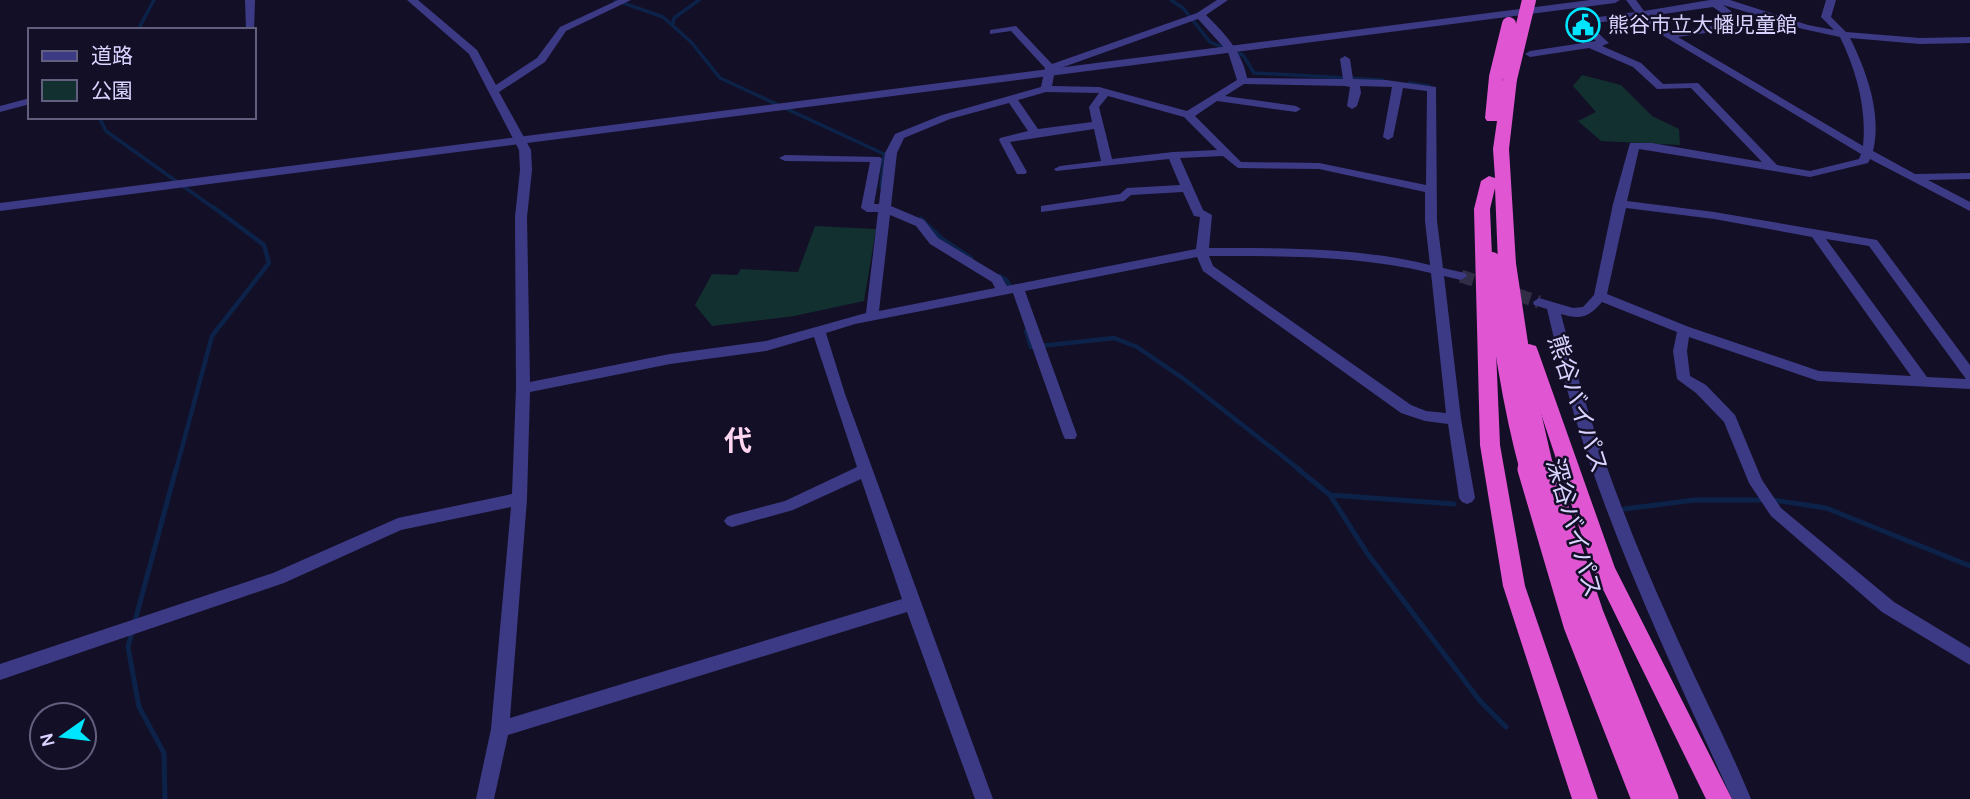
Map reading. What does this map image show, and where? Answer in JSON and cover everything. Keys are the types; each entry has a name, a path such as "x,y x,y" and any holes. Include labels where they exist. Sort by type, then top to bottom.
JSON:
{"highway":[{"name":"熊谷バイパス","path":"1515,0 1489,181 1499,262 1604,569 1718,799"},
{"name":"熊谷バイパス","path":"1499,262 1503,78 1528,0"},
{"path":"1489,181 1482,209 1489,444 1514,586 1585,799"},
{"name":"深谷バイパス","path":"1499,262 1504,358 1514,410 1540,510 1575,625 1643,799"},
{"name":"深谷バイパス","path":"1499,262 1533,424 1557,509 1595,625 1667,799"}],"street":[{"path":"250,0 251,28"},
{"path":"412,0 473,52 525,150 526,170 521,216 523,388 519,499 500,729 485,799"},
{"path":"1046,89 1046,79 1050,71 1194,18 1223,0"},
{"path":"0,207 1050,71 1233,52 1615,0"},
{"path":"1631,0 1642,15 1669,35 1868,153 1970,206"},
{"path":"1742,799 1619,527 1546,304 1573,313 1587,311 1600,296 1634,145 1810,174 1864,161 1868,153 1871,113 1844,36 1826,17 1831,0"},
{"path":"495,90 541,60 563,29 622,1"},
{"path":"1669,35 1744,25 1713,2"},
{"path":"1530,54 1604,43 1580,22 1642,15 1713,2 1740,4 1807,27 1844,36 1920,41 1970,40"},
{"path":"1194,18 1233,52 1242,81"},
{"path":"993,32 1013,28 1050,71"},
{"path":"1589,45 1637,65 1661,88 1694,85 1774,168"},
{"path":"1345,59 1356,93 1352,106"},
{"path":"1188,115 1242,81 1398,85 1432,89 1431,220 1454,419 1467,498"},
{"path":"1388,136 1398,85"},
{"path":"872,317 891,153 899,136 939,120 1046,89 1105,92 1188,115 1238,164 1319,166 1430,188"},
{"path":"1105,92 1094,107 1107,163"},
{"path":"1011,98 1035,133"},
{"path":"1215,98 1296,109"},
{"path":"0,109 28,102"},
{"path":"1021,172 1004,140 1098,125"},
{"path":"1060,169 1173,155 1225,153"},
{"path":"1173,155 1198,213 1206,215 1202,252 1207,268 1406,409 1425,416 1454,419"},
{"path":"785,158 876,159 867,208 884,202 920,223 934,241 997,279 1003,291"},
{"path":"1913,177 1970,176"},
{"path":"1045,209 1124,197 1127,192 1188,188"},
{"path":"1619,204 1681,208 1750,223 1873,243 1970,374"},
{"path":"1816,234 1923,382"},
{"path":"523,388 670,359 766,346 872,317 1202,252 1312,253 1388,259 1461,276"},
{"path":"1018,288 1070,435"},
{"path":"1600,296 1684,330 1818,376 1970,384"},
{"path":"1684,330 1680,351 1684,379 1701,389 1730,419 1756,483 1769,501 1888,607 1970,657"},
{"path":"819,331 865,470 984,799"},
{"path":"732,521 788,506 865,470"},
{"path":"0,672 278,578 398,524 519,499"},
{"path":"500,729 912,603"}],"green space":[{"path":"1582,75 1621,85 1652,116 1679,129 1680,145 1601,141 1578,121 1596,112 1573,86"},
{"path":"815,226 876,229 864,301 794,316 712,326 695,305 712,274 737,275 741,269 798,272"}],"waterway":[{"path":"139,28 154,0"},
{"path":"615,0 663,17 691,42 720,78 884,154 881,187"},
{"path":"673,23 674,18 699,0"},
{"path":"1171,0 1183,8 1210,42 1227,49"},
{"path":"1235,52 1243,55 1254,73 1383,80"},
{"path":"1409,83 1429,86"},
{"path":"100,119 106,131 215,209"},
{"path":"176,470 212,336 269,263 264,245 213,207"},
{"path":"921,219 941,238 971,258"},
{"path":"999,276 1006,280 1012,290"},
{"path":"1026,331 1031,347 1114,338 1137,347 1184,379 1300,470"},
{"path":"165,799 164,753 139,707 128,647 176,469"},
{"path":"1298,469 1330,495 1367,553 1480,701 1506,727"},
{"path":"1331,495 1454,504"},
{"path":"1624,509 1695,500 1764,500"},
{"path":"1773,500 1826,508 1970,566"}],"tunnel":[{"path":"1461,276 1539,302"}],"place":[{"name":"熊谷市立大幡児童館","path":"1583,25"}],"district":[{"name":"代","path":"738,440"}]}
